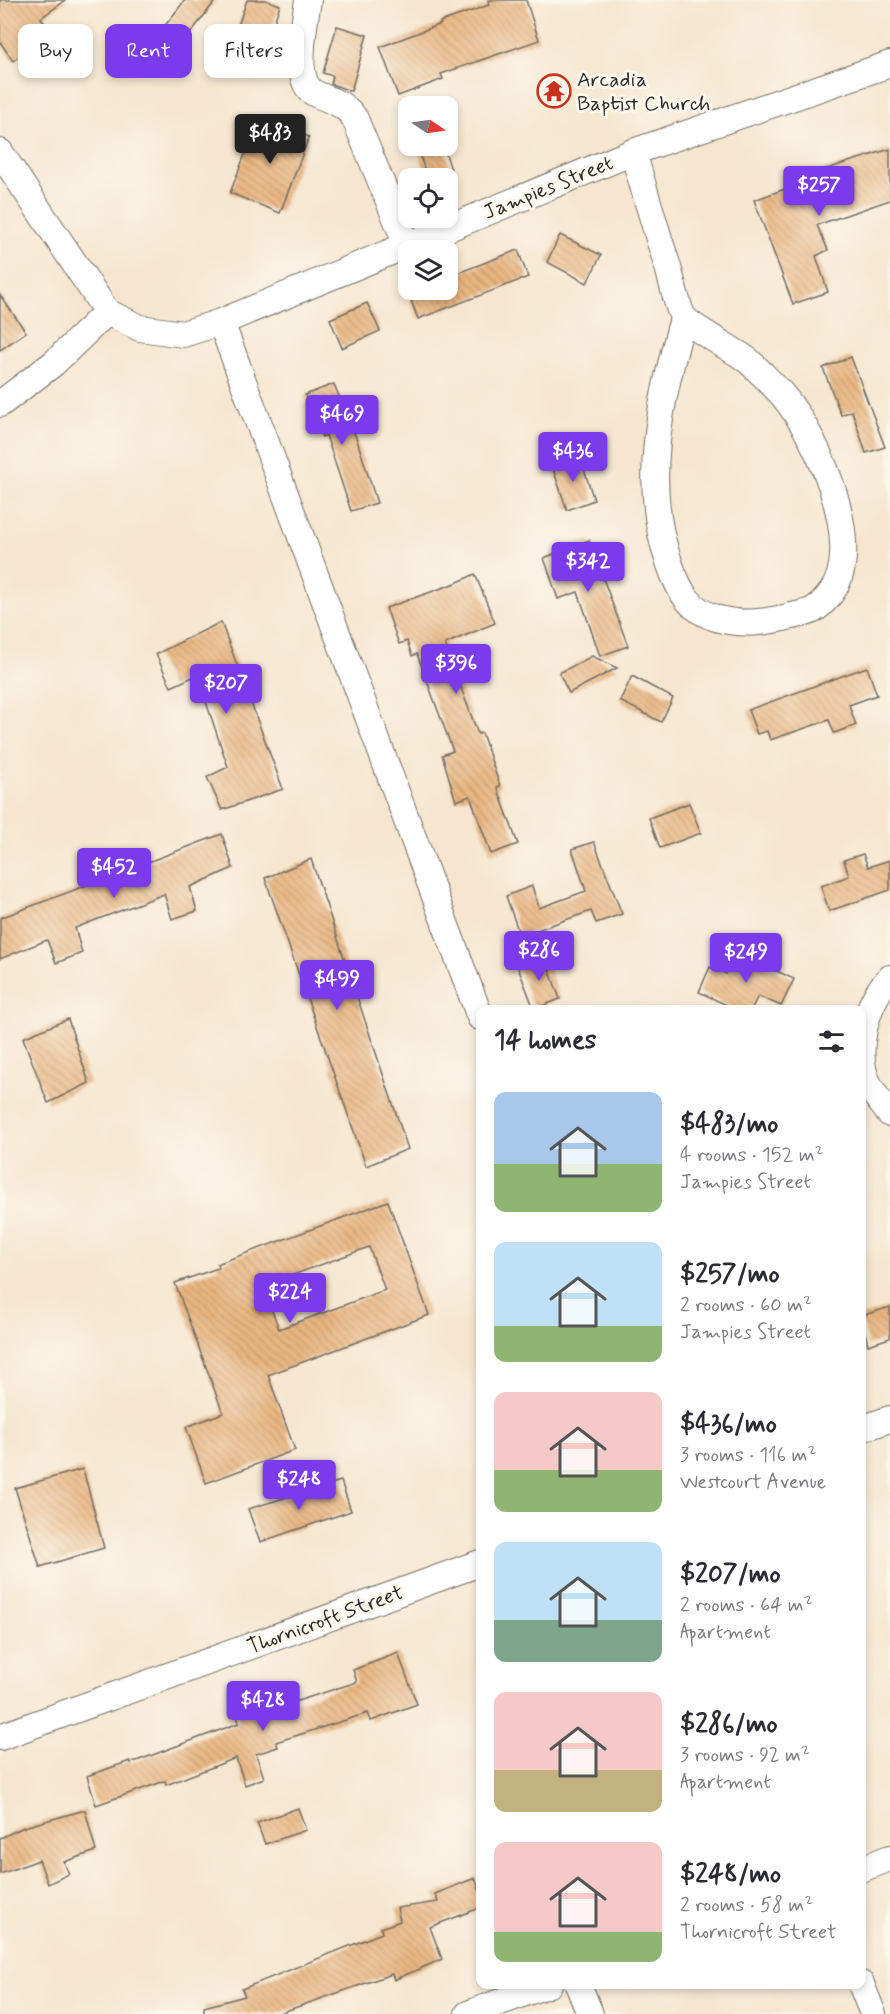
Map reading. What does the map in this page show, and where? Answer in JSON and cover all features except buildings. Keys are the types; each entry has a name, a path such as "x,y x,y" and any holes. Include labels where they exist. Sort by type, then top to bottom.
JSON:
{"street":[{"path":"308,0 301,65 303,79 313,93 349,109 356,119 405,240"},
{"name":"Jampies Street","path":"419,240 633,152 890,64"},
{"path":"0,152 107,312 54,363 0,404"},
{"path":"633,152 683,318 663,396 657,450 655,511 659,535 679,591 691,606 710,616 735,623 765,623 811,612 827,599 840,582 845,554 842,517 807,428 777,388 747,360 683,318"},
{"name":"Jampies Street","path":"107,312 140,328 183,334 221,322 398,249"},
{"path":"221,322 476,1006"},
{"path":"866,1017 878,989 890,978"},
{"path":"866,1076 869,1086 890,1114"},
{"path":"866,1427 890,1419"},
{"name":"Thornicroft Street","path":"0,1737 476,1564"},
{"path":"866,1867 890,1858"},
{"path":"468,2014 536,1989"},
{"path":"580,1989 590,2014"},
{"path":"863,1989 873,2014"}],"place":[{"name":"Arcadia Baptist Church","path":"554,91"}]}
